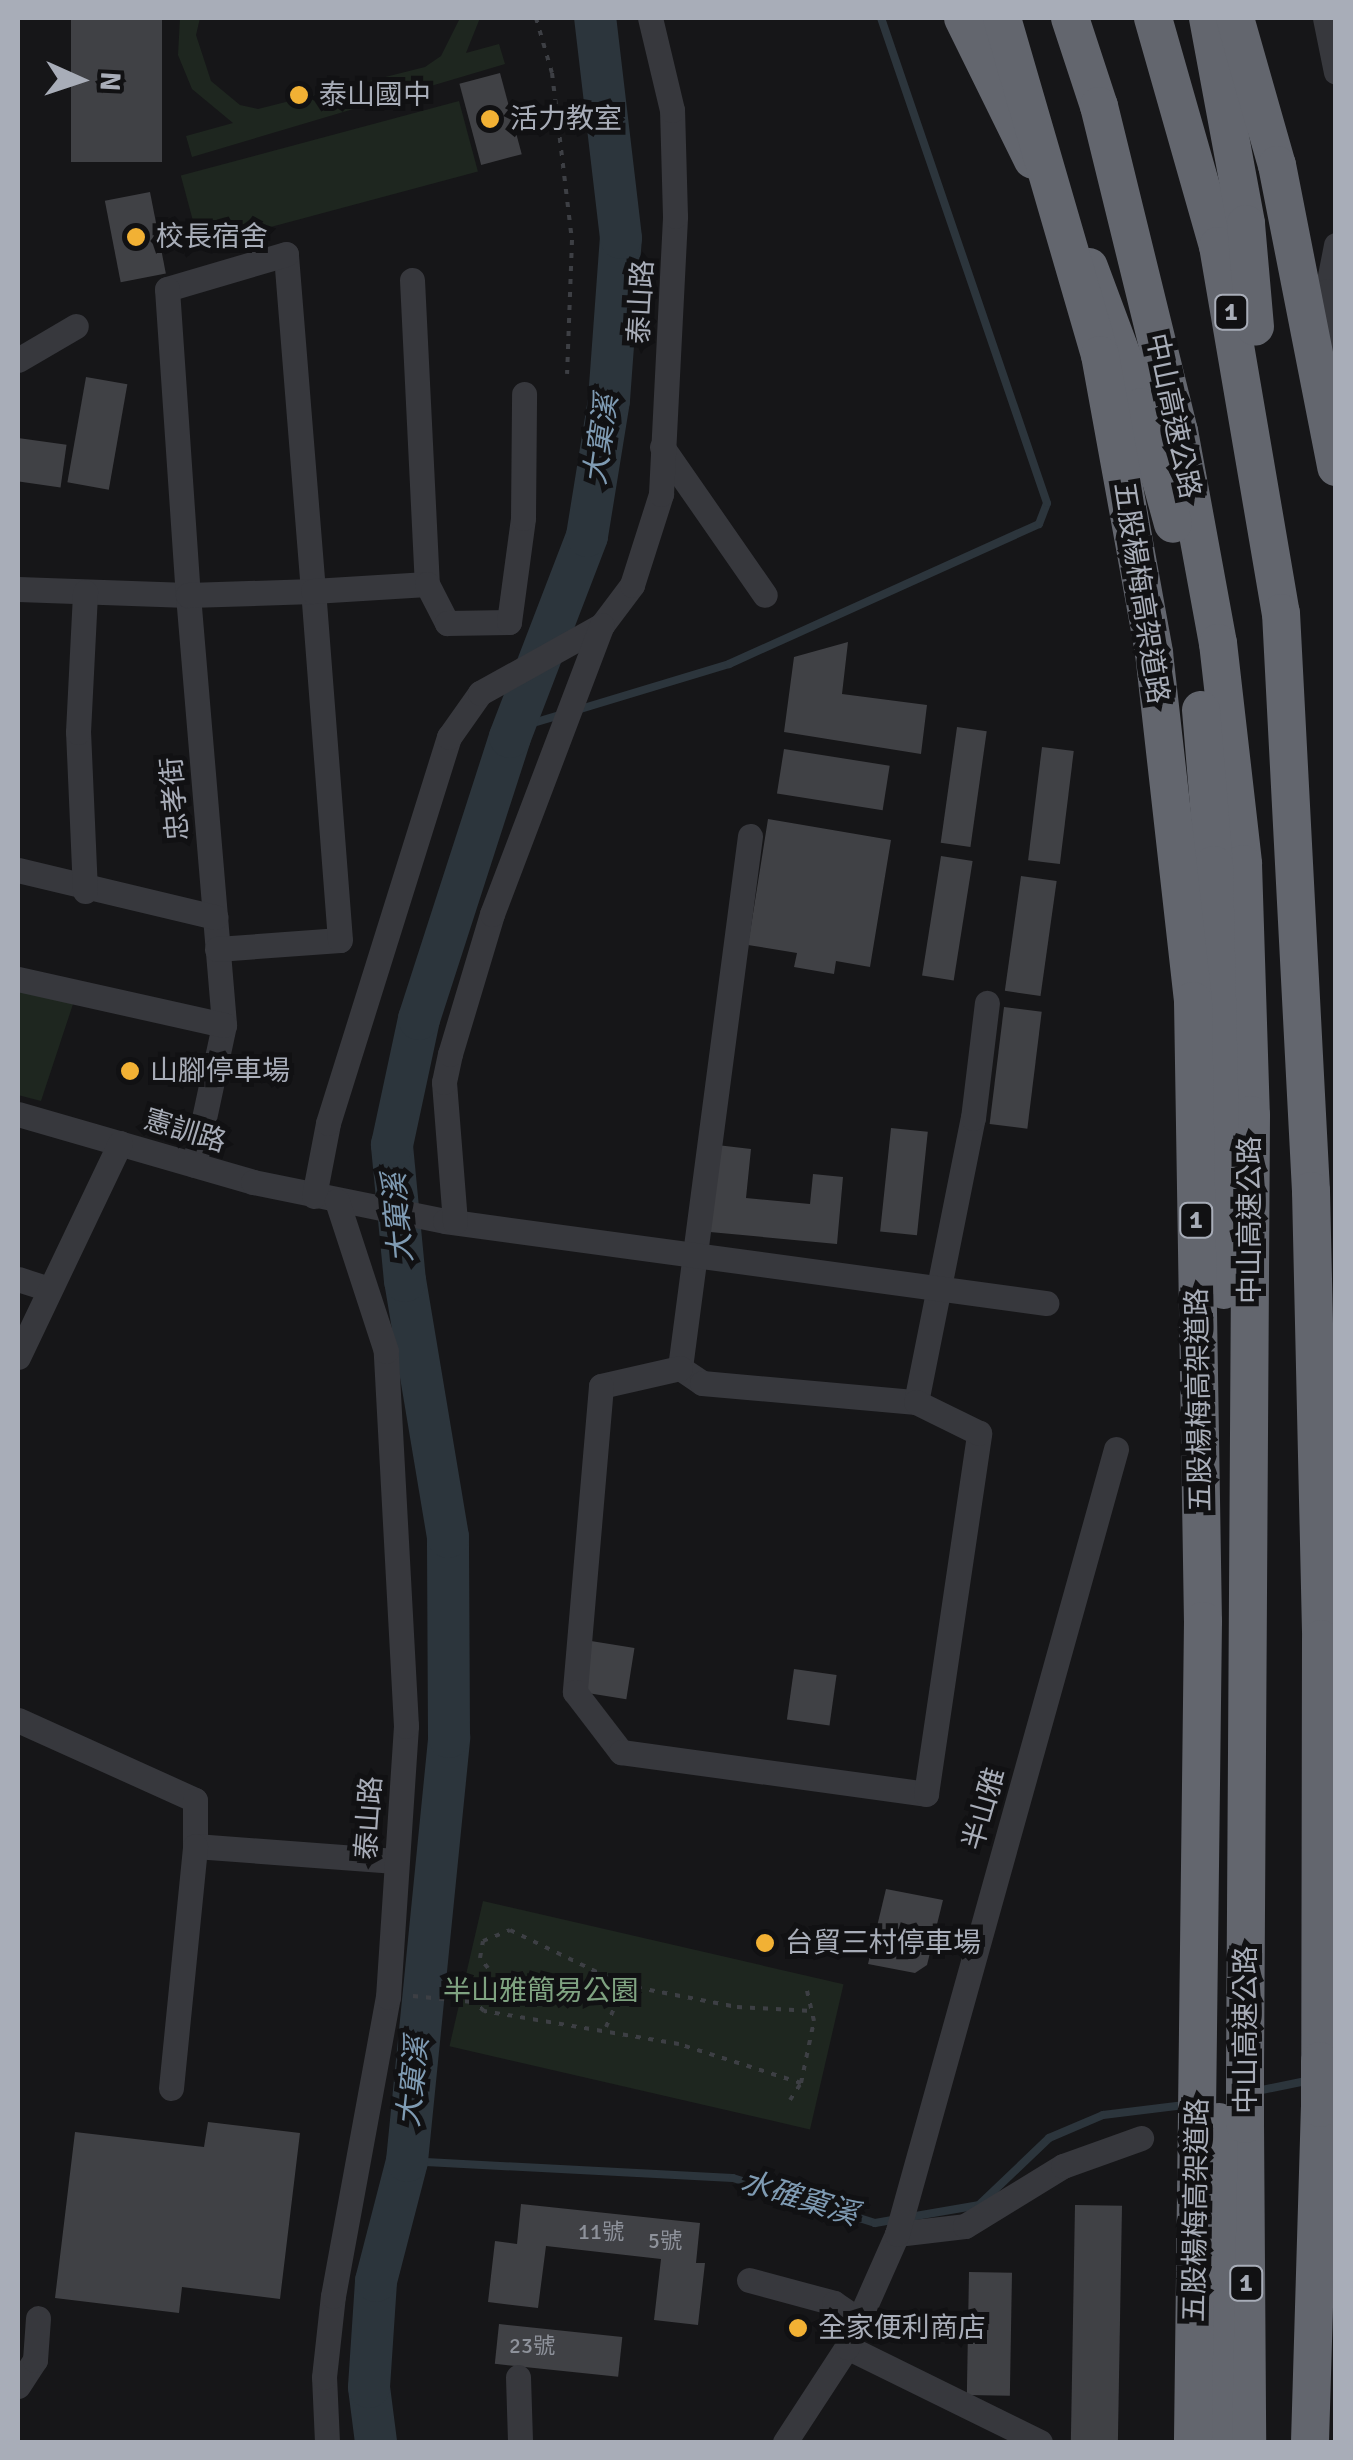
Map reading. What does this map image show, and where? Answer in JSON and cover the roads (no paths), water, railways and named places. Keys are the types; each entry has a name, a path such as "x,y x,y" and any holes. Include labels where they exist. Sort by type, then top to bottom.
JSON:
{"highway":[{"path":"962,18 1104,306"},
{"path":"987,18 1141,407 1192,608 1243,864"},
{"name":"五股楊梅高架道路","path":"1002,18 1100,356 1154,653 1193,1001 1203,1622 1193,2442"},
{"name":"中山高速公路","path":"1070,18 1099,106 1179,431 1218,644 1243,864 1250,1115 1232,2123 1247,2442"},
{"name":"1","path":"1153,18 1218,246 1281,613 1311,1191 1321,1640 1320,2108 1310,2442"},
{"path":"1208,18 1246,224 1281,613"},
{"path":"1236,18 1277,165 1336,467"},
{"path":"1192,608 1214,866 1223,1120 1232,2074"},
{"path":"1321,1640 1336,1777"},
{"path":"1213,2442 1232,2123"}],"street":[{"name":"泰山路","path":"326,2442 324,2377 331,2312 385,2016 406,1726 398,1488 386,1351 326,1199 328,1123 449,737 480,693 596,626 632,585 661,494 675,216 672,110 650,18"},
{"path":"1324,18 1336,72"},
{"path":"1336,245 1326,291 1336,351"},
{"name":"忠孝街","path":"194,1164 224,1026 167,288 286,254 313,591"},
{"path":"412,280 427,584 448,623 509,622 523,518 524,394"},
{"path":"18,360 76,326"},
{"path":"662,446 765,594"},
{"path":"18,589 188,595 427,584"},
{"path":"218,949 340,940 313,591"},
{"path":"85,592 78,732 85,891"},
{"path":"596,626 492,914 450,1054 444,1082 450,1222 1046,1303"},
{"path":"680,1368 750,836"},
{"path":"18,870 85,891 215,916"},
{"path":"18,979 224,1026"},
{"path":"916,1402 973,1118 987,1003"},
{"name":"憲訓路","path":"18,1114 326,1199 450,1222"},
{"path":"18,1357 46,1288 120,1143"},
{"path":"18,1279 46,1288"},
{"path":"680,1368 702,1383 916,1402 979,1433 926,1794 621,1752 576,1692 600,1386 680,1368"},
{"name":"半山雅","path":"785,2442 848,2347 898,2229 1116,1449"},
{"path":"18,1720 195,1800 195,1846 171,2088"},
{"path":"195,1846 395,1860"},
{"path":"898,2229 965,2226 1064,2166 1142,2138"},
{"path":"749,2280 834,2303 860,2320"},
{"path":"18,2386 35,2360 38,2318"},
{"path":"848,2347 1040,2442"},
{"path":"518,2377 520,2442"}],"waterway":[{"name":"大窠溪","path":"376,2442 369,2387 376,2281 407,2161 449,1737 448,1537 405,1281 392,1145 419,1019 510,737 587,536 609,400 621,238 595,18"},
{"path":"577,710 729,664 1039,524 1047,503 881,18"},
{"path":"513,729 563,714"},
{"name":"水確窠溪","path":"1257,2091 1311,2080"},
{"name":"水確窠溪","path":"407,2161 733,2178 875,2223 979,2205 1049,2138 1103,2115 1184,2105"}],"place":[{"name":"泰山國中","path":"299,95"},
{"name":"活力教室","path":"490,119"},
{"name":"校長宿舍","path":"136,237"},
{"name":"山腳停車場","path":"130,1071"},
{"name":"台貿三村停車場","path":"765,1943"},
{"name":"全家便利商店","path":"798,2328"}],"park label":[{"name":"半山雅簡易公園","path":"541,1991"}]}
